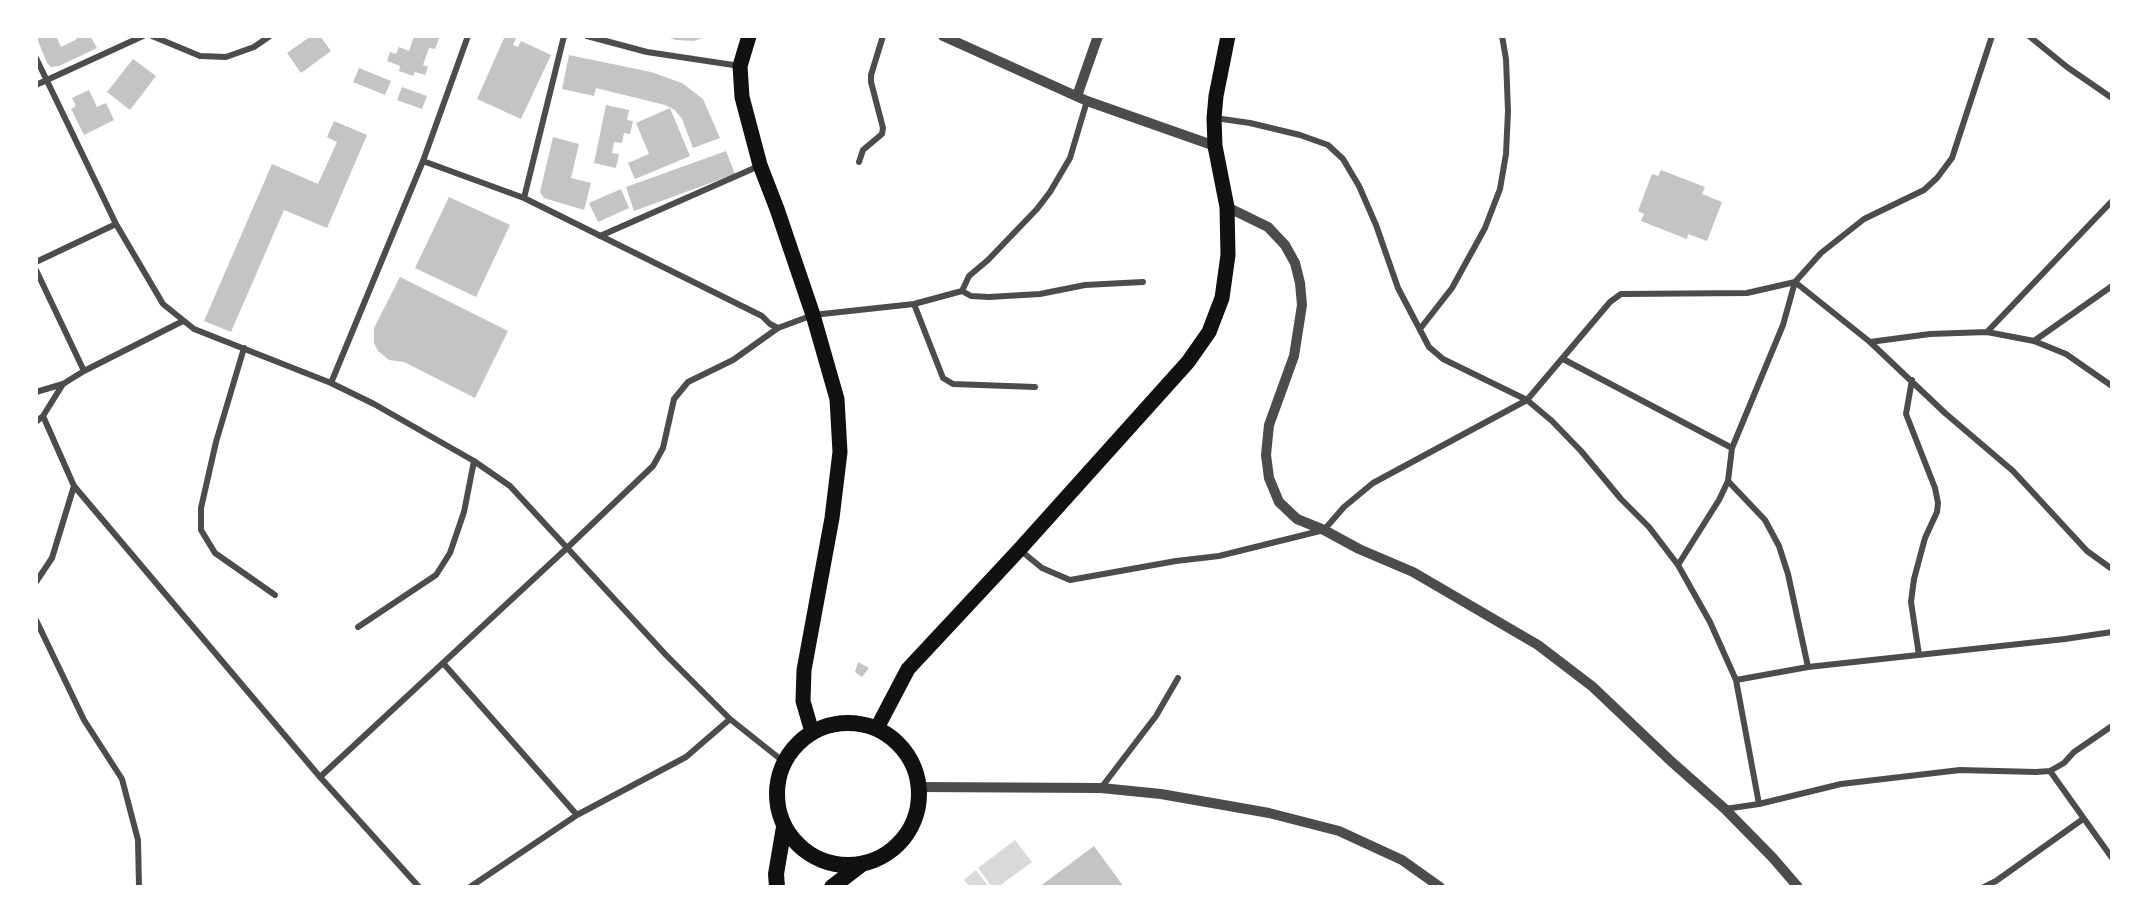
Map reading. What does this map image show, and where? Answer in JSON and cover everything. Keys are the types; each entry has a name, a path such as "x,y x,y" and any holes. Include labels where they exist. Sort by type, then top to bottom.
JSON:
{"highway":[{"path":"848,723 877,728 891,736 914,766 919,786 918,808 911,828 899,844 882,857 862,864 839,865 816,858 797,845 784,827 777,805 777,783 784,762 796,745 812,732 830,725 848,723"},
{"path":"777,887 776,874 784,827"},
{"path":"832,887 862,864"}],"main road":[{"path":"749,36 740,66 742,97 760,165 813,315 837,399 840,452 832,518 804,670 803,701 812,732"},
{"path":"877,728 908,669 1019,550 1188,362 1209,332 1222,298 1228,255 1227,207 1215,147 1214,118 1228,36"}],"street":[{"path":"36,85 143,36"},
{"path":"152,36 200,56 226,57 254,47 270,36"},
{"path":"331,383 423,161 468,36"},
{"path":"524,198 564,36"},
{"path":"587,36 647,52 740,66"},
{"path":"859,162 863,150 882,134 883,128 871,75 883,36"},
{"path":"943,36 1082,98 1215,147"},
{"path":"962,291 969,276 988,260 1050,192 1070,158 1098,36"},
{"path":"1420,329 1452,288 1485,228 1500,189 1506,154 1508,111 1506,59 1502,36"},
{"path":"1678,565 1719,500 1728,481 1732,448 1783,325 1795,282 1821,253 1864,219 1924,190 1937,178 1952,158 1992,36"},
{"path":"2030,36 2067,67 2112,98"},
{"path":"36,58 116,224 163,304 194,329 331,383 374,404 474,461 510,486 666,655 730,719 784,762"},
{"path":"1214,118 1250,123 1300,135 1328,145 1343,159 1359,186 1376,225 1398,288 1429,347 1443,358 1527,400 1552,421 1581,451 1621,499 1649,527 1678,565 1710,622 1736,680 1759,804"},
{"path":"423,161 524,198 762,316 778,328"},
{"path":"600,236 760,165"},
{"path":"1987,332 2112,201"},
{"path":"1227,207 1268,227 1285,246 1295,263 1300,283 1302,305 1294,356 1269,425 1266,455 1269,478 1280,502 1297,519 1413,572 1538,645 1593,687 1672,763 1725,809 1798,887"},
{"path":"36,262 116,224"},
{"path":"36,270 84,371"},
{"path":"320,777 653,466 663,448 674,399 688,382 733,360 778,328 813,315 914,304 962,291 971,296 989,297 1040,294 1085,285 1143,282"},
{"path":"1795,282 1870,342 1945,413 2013,471 2087,550 2112,569"},
{"path":"1019,550 1042,568 1070,580 1176,561 1219,556 1324,530 1344,507 1374,483 1527,400 1610,302 1621,294 1747,293 1795,282"},
{"path":"2034,342 2112,286"},
{"path":"914,304 941,373 948,381 953,384 1035,387"},
{"path":"36,392 63,384 183,321"},
{"path":"1870,342 1930,334 1987,332 2034,342 2066,354 2112,386"},
{"path":"244,348 216,442 201,508 201,530 215,553 275,595"},
{"path":"1563,358 1732,448"},
{"path":"1912,380 1906,414 1935,488 1938,503 1937,512 1925,538 1914,579 1911,602 1919,655"},
{"path":"36,422 43,416 63,384"},
{"path":"43,416 74,486 320,777 419,887"},
{"path":"358,627 436,575 450,553 464,512 474,461"},
{"path":"1728,481 1765,520 1779,546 1788,574 1808,667"},
{"path":"36,582 52,558 74,486"},
{"path":"36,620 84,720 122,779 138,840 139,887"},
{"path":"1736,680 1808,667 2112,632"},
{"path":"443,663 577,815"},
{"path":"1101,788 1156,716 1178,678"},
{"path":"470,887 577,815 686,757 730,719"},
{"path":"1725,809 1759,804 1841,784 1960,770 2050,771 2064,764 2074,752 2112,726"},
{"path":"2050,771 2112,858"},
{"path":"919,786 1101,788 1161,794 1269,813 1339,831 1402,860 1440,887"},
{"path":"1984,887 1996,881 2083,819"}],"shaded area":[{"path":"1015,840 1032,862 998,887 992,887 978,868"},
{"path":"976,870 989,887 970,887 964,880"}],"building":[{"path":"36,36 56,36 61,47 77,39 75,36 90,36 97,48 59,66 51,67 47,63"},
{"path":"311,36 320,36 331,51 301,73 287,53"},
{"path":"414,36 440,36 435,49 429,48 423,65 428,67 425,75 415,72 413,76 399,71 400,66 387,61 390,52 396,54 399,47 409,51"},
{"path":"505,36 516,38 513,45 518,47 521,41 551,55 521,119 477,99"},
{"path":"664,36 708,36 694,41 676,40"},
{"path":"569,55 651,72 682,83 703,99 720,138 693,148 682,119 675,110 665,105 596,88 594,96 562,89"},
{"path":"133,59 156,76 130,110 107,92"},
{"path":"359,68 391,81 385,95 353,82"},
{"path":"402,87 427,96 422,109 397,100"},
{"path":"89,90 97,107 106,103 114,120 84,135 71,109 76,106 72,98"},
{"path":"606,105 629,110 627,120 633,121 630,134 624,133 622,143 614,142 612,153 619,154 616,168 594,163"},
{"path":"670,108 690,156 635,179 628,163 649,154 636,123"},
{"path":"334,121 367,135 327,228 284,210 231,332 204,321 272,164 318,184 337,142 327,137"},
{"path":"553,137 579,144 571,178 591,183 584,210 544,198 540,192"},
{"path":"726,151 735,174 634,211 626,187"},
{"path":"1661,170 1705,187 1702,194 1722,202 1707,241 1688,234 1687,239 1641,221 1644,214 1638,211 1652,174 1658,176"},
{"path":"621,189 629,208 598,222 589,203"},
{"path":"449,197 510,225 476,297 415,268"},
{"path":"400,277 508,331 475,398 404,362 389,360 378,351 374,343 374,328"},
{"path":"858,662 869,668 862,677 855,672"},
{"path":"1094,846 1124,887 1039,887"}]}
